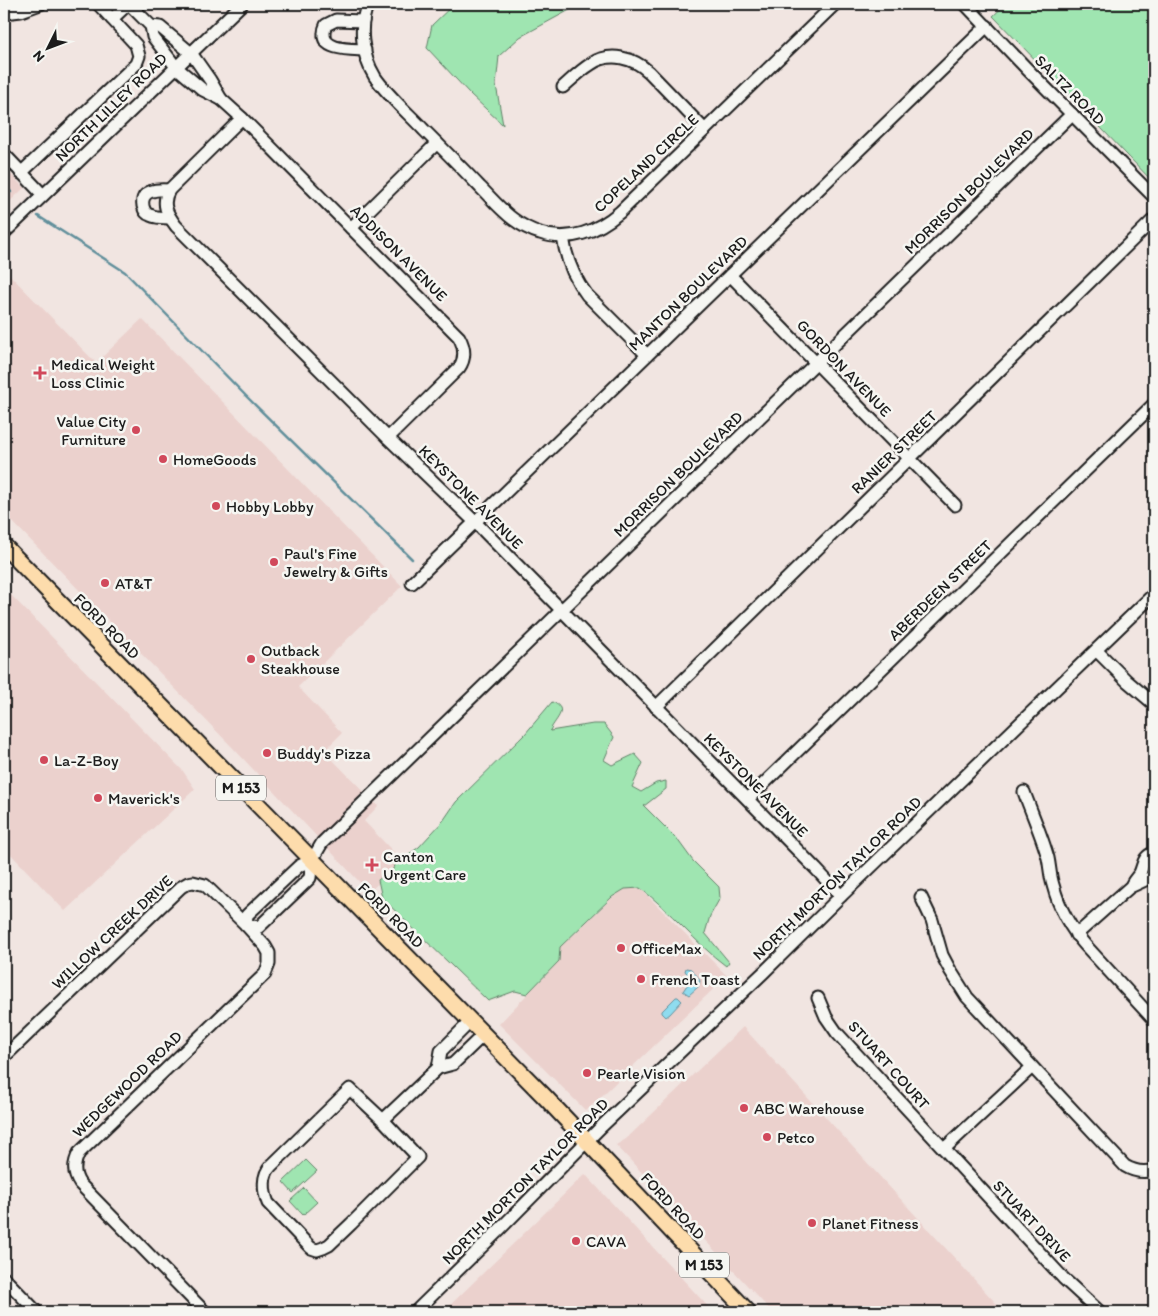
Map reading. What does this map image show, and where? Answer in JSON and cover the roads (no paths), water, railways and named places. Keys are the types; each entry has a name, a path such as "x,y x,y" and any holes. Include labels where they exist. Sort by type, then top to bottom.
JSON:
{"main road":[{"name":"FORD ROAD","path":"4,546 588,1141 748,1312"}],"street":[{"path":"4,13 21,11 40,4"},
{"path":"22,173 136,64 139,56 136,45 98,4"},
{"path":"112,19 129,4"},
{"name":"ADDISON AVENUE","path":"129,4 151,26 153,37 176,67 203,90 221,99 242,118 462,342 464,354 459,368 388,438"},
{"name":"NORTH LILLEY ROAD","path":"4,234 242,4"},
{"name":"COPELAND CIRCLE","path":"368,4 365,9 362,31 365,50 375,76 385,89 508,215 529,229 550,236 562,237 586,233 597,229 611,220 836,4"},
{"name":"SALTZ ROAD","path":"965,4 1154,198"},
{"path":"363,20 336,20 326,25 323,34 326,42 334,47 365,50"},
{"name":"ADDISON AVENUE","path":"151,26 160,27 191,53 221,99"},
{"name":"MANTON BOULEVARD","path":"412,583 987,26"},
{"path":"563,87 596,61 610,58 630,60 644,67 705,130"},
{"name":"MORRISON BOULEVARD","path":"312,860 322,843 1072,114"},
{"path":"168,190 151,191 146,194 143,198 143,203 144,209 149,215 170,218 165,206 168,190 242,118"},
{"path":"351,228 437,143"},
{"path":"4,154 43,195"},
{"name":"KEYSTONE AVENUE","path":"170,218 388,438 475,522 841,896"},
{"name":"RANIER STREET","path":"656,707 1154,219"},
{"path":"562,237 568,262 579,285 647,355"},
{"name":"GORDON AVENUE","path":"730,275 956,505"},
{"name":"ABERDEEN STREET","path":"748,799 1154,404"},
{"name":"NORTH MORTON TAYLOR ROAD","path":"415,1312 588,1141 1154,594"},
{"path":"1096,651 1154,704"},
{"path":"1024,792 1047,858 1057,901 1065,918 1076,935 1154,1020"},
{"path":"1130,888 1139,874 1144,859 1149,854 1154,853"},
{"path":"312,860 310,878 302,886 259,927 246,925 247,915 299,866 312,860"},
{"path":"1076,935 1130,888 1154,876"},
{"name":"WILLOW CREEK DRIVE","path":"4,1058 181,887 188,883 200,882 205,885 246,925"},
{"path":"921,897 932,920 942,955 967,997 1120,1161 1130,1169 1150,1171"},
{"name":"WEDGEWOOD ROAD","path":"205,1312 80,1184 75,1174 74,1165 79,1153 265,974 269,964 269,953 246,925"},
{"name":"STUART COURT","path":"818,998 826,1017 837,1033 944,1149"},
{"path":"438,1068 441,1051 471,1021"},
{"path":"383,1120 438,1068 453,1064 484,1034"},
{"path":"944,1149 1032,1067"},
{"path":"350,1089 383,1120 418,1157 328,1245 317,1250 311,1248 268,1203 265,1196 265,1177 268,1169 350,1089"},
{"name":"STUART DRIVE","path":"944,1149 1064,1279 1100,1312"},
{"path":"4,1278 37,1312"}],"water":[{"path":"686,968 691,969 700,981 698,987 689,995 683,991 692,981 685,971"},
{"path":"676,997 682,1001 666,1017 662,1011"}],"waterway":[{"path":"4,185 11,192"},
{"path":"38,216 125,272 246,396 412,559"}],"place":[{"name":"Medical Weight Loss Clinic","path":"40,373"},
{"name":"Value City Furniture","path":"136,430"},
{"name":"HomeGoods","path":"163,459"},
{"name":"Hobby Lobby","path":"216,506"},
{"name":"Paul's Fine Jewelry & Gifts","path":"274,562"},
{"name":"AT&T","path":"105,583"},
{"name":"Outback Steakhouse","path":"251,659"},
{"name":"Buddy's Pizza","path":"267,753"},
{"name":"La-Z-Boy","path":"44,760"},
{"name":"Maverick's","path":"98,798"},
{"name":"Canton Urgent Care","path":"372,865"},
{"name":"OfficeMax","path":"621,948"},
{"name":"French Toast","path":"641,979"},
{"name":"Pearle Vision","path":"587,1073"},
{"name":"ABC Warehouse","path":"744,1108"},
{"name":"Petco","path":"767,1137"},
{"name":"Planet Fitness","path":"812,1223"},
{"name":"CAVA","path":"576,1241"}]}
